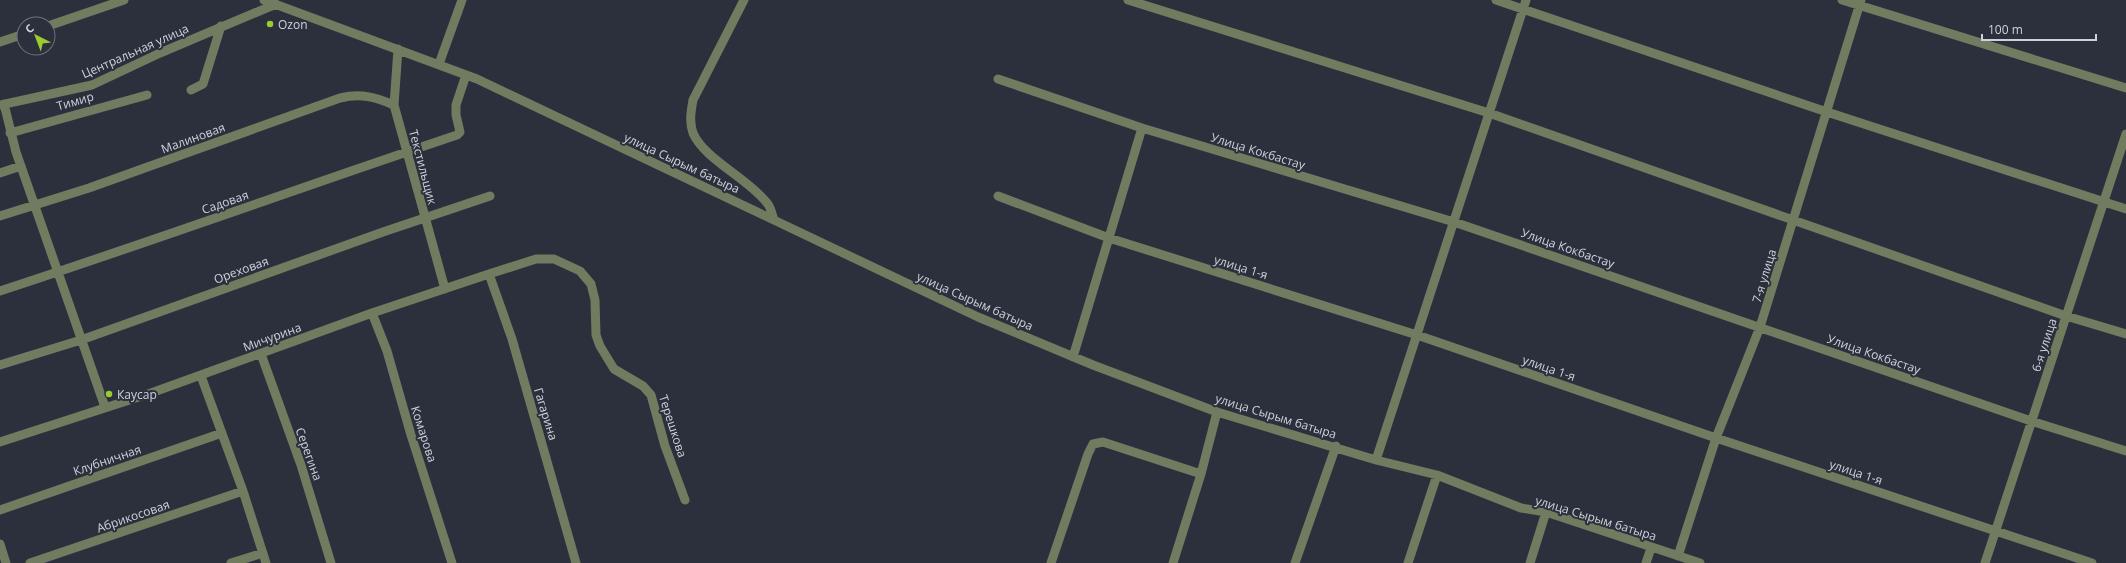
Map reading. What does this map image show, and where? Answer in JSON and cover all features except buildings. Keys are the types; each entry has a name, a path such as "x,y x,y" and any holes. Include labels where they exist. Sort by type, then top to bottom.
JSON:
{"street":[{"path":"56,23 124,0"},
{"name":"улица Сырым батыра","path":"264,0 466,75 978,316 1073,357 1217,412 1336,446 1376,460 1437,475 1521,508 1546,512 1700,563"},
{"path":"439,64 462,0"},
{"path":"744,0 693,100 690,116 691,124 693,134 705,148 747,183 768,204 774,220"},
{"path":"1128,0 1489,113 1794,219 2066,316 2126,334"},
{"path":"1496,0 1827,112 2103,201 2126,210"},
{"path":"1376,460 1526,0"},
{"path":"1842,0 1860,3 2126,88"},
{"name":"7-я улица","path":"1678,556 1716,438 1760,327 1860,3"},
{"name":"Центральная улица","path":"2,105 92,85 160,52 276,4"},
{"path":"191,90 203,84 221,26"},
{"path":"0,42 16,37"},
{"name":"Текстильщик","path":"398,49 394,105 424,218 445,289"},
{"name":"Садовая","path":"0,291 406,151 457,135 460,132 456,115 456,105 466,75"},
{"name":"Улица Кокбастау","path":"998,79 1142,128 1454,222 2032,421 2126,451"},
{"name":"Тимир","path":"10,133 147,95"},
{"name":"Малиновая","path":"0,216 340,98 357,95 372,96 394,105"},
{"path":"2,105 57,272 105,407"},
{"path":"1073,357 1142,128"},
{"name":"6-я улица","path":"1984,563 2126,134"},
{"path":"0,173 21,166"},
{"name":"Ореховая","path":"0,365 81,340 490,196"},
{"name":"улица 1-я","path":"998,196 1109,238 1417,335 1716,438 2092,563"},
{"name":"Мичурина","path":"0,442 201,376 372,313 489,274 536,259 554,259"},
{"name":"Терешкова","path":"554,259 580,271 591,284 594,300 596,335 600,346 614,369 643,386 650,395 665,446 685,500"},
{"name":"Гагарина","path":"489,274 512,340 576,563"},
{"name":"Комарова","path":"372,313 387,351 411,435 452,563"},
{"name":"Серегина","path":"261,354 303,471 331,563"},
{"path":"201,376 243,491 266,563"},
{"path":"1173,563 1201,474 1217,412"},
{"name":"Клубничная","path":"0,510 222,433"},
{"path":"1051,563 1088,454 1093,444 1103,442 1201,474"},
{"path":"1295,563 1336,446"},
{"path":"1408,563 1437,475"},
{"name":"Абрикосовая","path":"30,563 243,491"},
{"path":"1530,563 1546,512"},
{"path":"0,544 6,563"},
{"path":"1646,563 1651,548"},
{"path":"232,563 263,553"}],"place":[{"name":"Ozon","path":"270,24"},
{"name":"Каусар","path":"109,394"}]}
